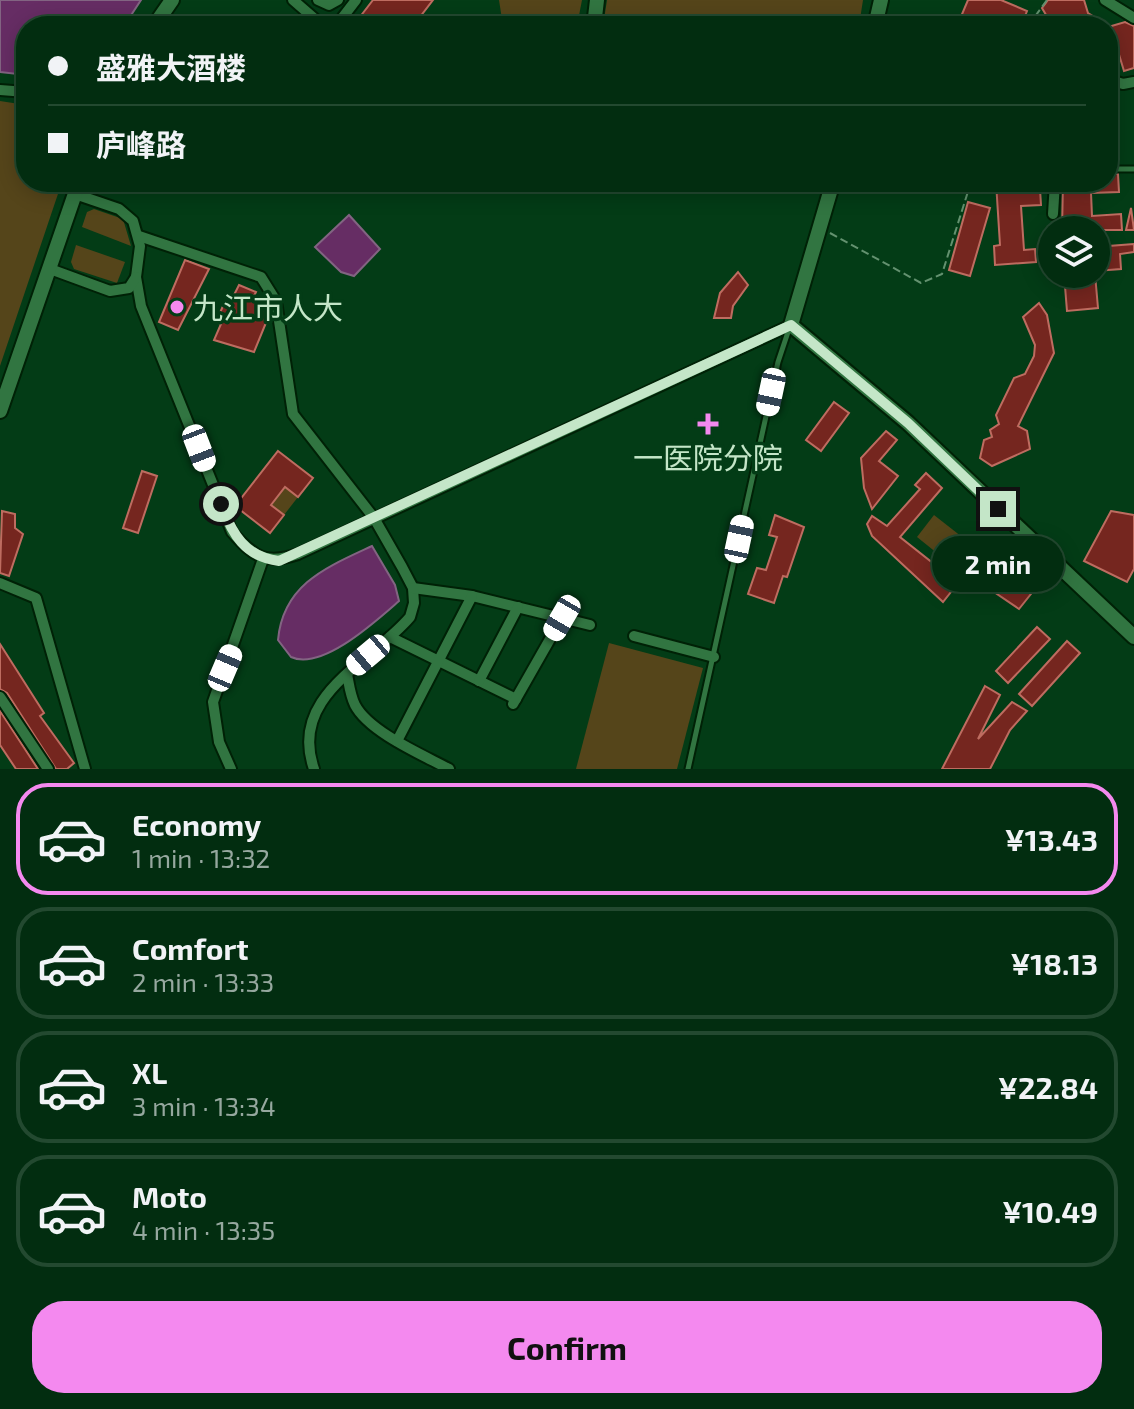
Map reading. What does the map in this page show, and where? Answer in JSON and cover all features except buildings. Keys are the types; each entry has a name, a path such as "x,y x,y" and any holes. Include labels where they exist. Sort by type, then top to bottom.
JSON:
{"main road":[{"path":"0,411 76,192"},
{"path":"830,192 791,325 908,423 1134,637"}],"street":[{"path":"293,0 311,16"},
{"path":"318,0 329,5 337,1 347,11"},
{"path":"343,16 356,0"},
{"path":"1111,2 1134,18"},
{"path":"85,192 128,214 139,236 140,256 136,277 141,306 232,532 247,549 263,559 279,561 298,554 791,325"},
{"path":"1053,214 1054,192"},
{"path":"139,236 261,277 276,301 293,414 374,518 413,588 414,603 410,617 324,695 311,723 310,755 314,769"},
{"path":"50,269 110,291 129,288 136,277"},
{"path":"231,769 219,742 213,702 263,559"},
{"path":"0,583 36,598 85,769"},
{"path":"413,588 472,596 590,625"},
{"path":"397,741 472,596"},
{"path":"479,681 518,607"},
{"path":"390,637 514,702 562,618"},
{"path":"634,636 714,657"},
{"path":"347,674 356,708 397,741 449,769"},
{"path":"0,697 48,769"}],"lane":[{"path":"688,769 778,362 791,325"}],"path":[{"path":"819,227 921,283 942,274 968,192"}],"shaded area":[{"path":"0,0 141,0 131,16 16,16 16,74 0,72"},
{"path":"499,0 582,0 579,16 501,16"},
{"path":"607,0 863,0 861,16 605,16"},
{"path":"0,101 16,103 16,192 59,192 0,366"},
{"path":"94,209 123,219 131,246 82,227 87,212"},
{"path":"349,215 380,249 354,276 341,272 315,247"},
{"path":"76,245 125,262 117,283 74,269 71,262"},
{"path":"285,487 298,497 284,515 271,505"},
{"path":"934,515 971,544 953,566 917,537"},
{"path":"372,546 395,585 399,601 333,651 304,659 291,657 278,640 288,605 298,591 324,570"},
{"path":"609,643 703,668 677,769 576,769"}],"place":[{"name":"九江市人大","path":"177,307"},
{"name":"一医院分院","path":"708,424"}],"route":[{"path":"221,504 232,532 247,549 263,559 279,561 791,325 908,423 998,509"}]}
